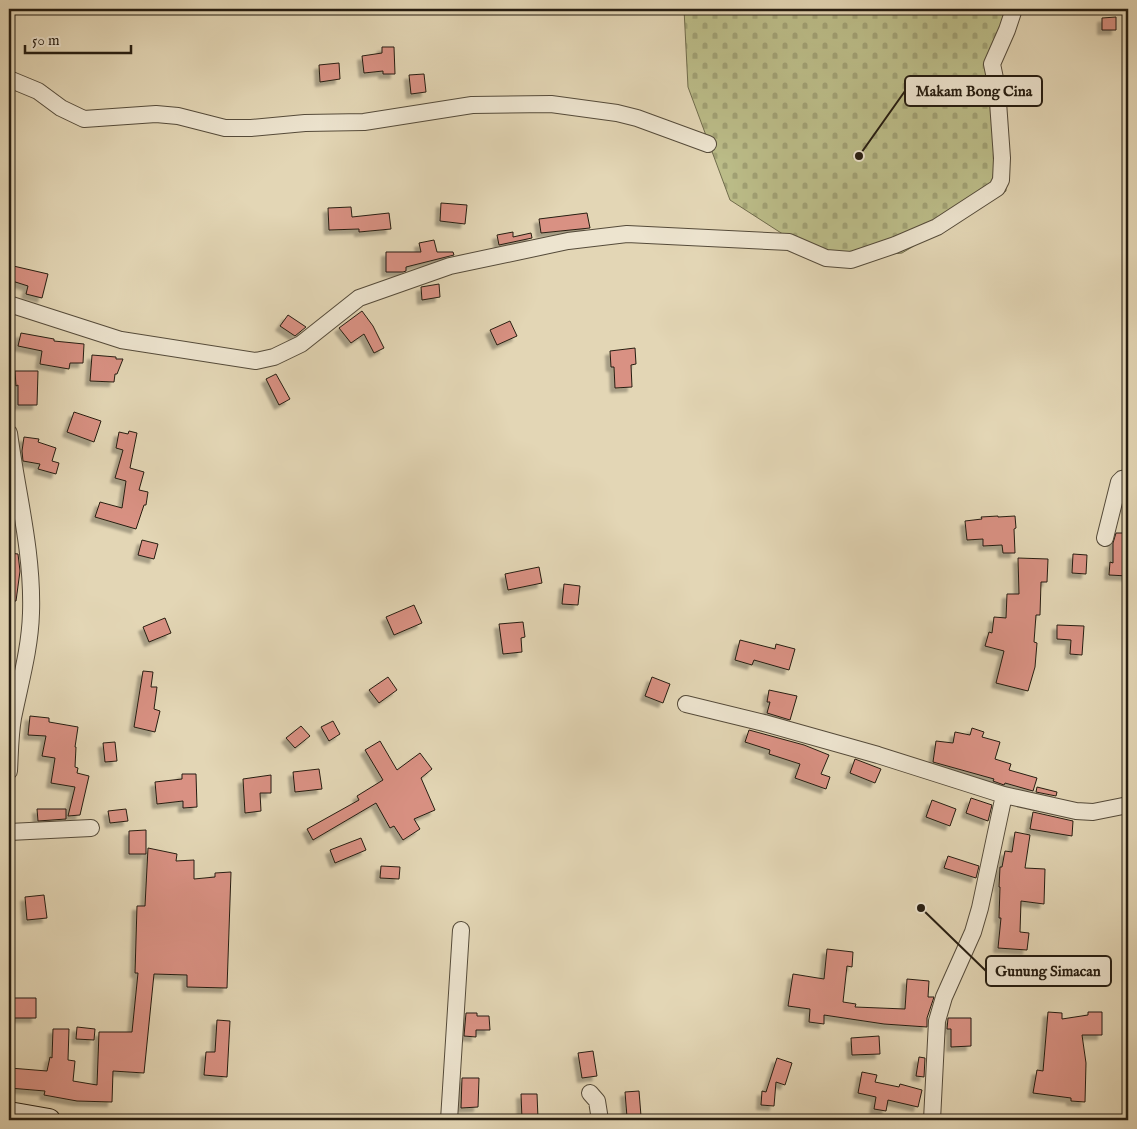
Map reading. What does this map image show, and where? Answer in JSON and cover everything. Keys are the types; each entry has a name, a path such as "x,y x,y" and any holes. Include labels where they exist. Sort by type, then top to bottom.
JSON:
{"main road":[{"path":"9,1113 49,1120"}],"street":[{"path":"9,304 121,340 256,361 274,357 301,344 359,298 450,266 568,241 627,234 789,242 826,258 851,260 896,245 936,227 998,188 1001,180 1002,158 997,88 992,64 1014,9"},
{"path":"9,79 38,91 61,108 84,119 156,114 178,116 225,128 250,128 305,123 364,122 472,105 551,104 617,113 637,118 708,144"},
{"path":"9,433 15,476 28,540 31,612 30,636 13,721 9,771"},
{"path":"1105,538 1119,482 1122,479 1128,478"},
{"path":"686,704 764,723 878,755 1004,794 1076,811 1093,812 1128,805"},
{"path":"932,1120 937,1021 944,997 973,932 980,908 1004,794"},
{"path":"9,832 91,828"},
{"path":"449,1120 461,930"},
{"path":"590,1093 596,1101 600,1120"}],"green space":[{"path":"684,9 1019,9 996,64 1003,121 1006,191 902,253 823,260 730,200 688,87"}],"building":[{"path":"1116,17 1116,30 1102,30 1102,18"},
{"path":"382,47 394,47 395,74 383,74 383,71 364,73 362,56 382,53"},
{"path":"339,63 340,79 320,82 319,65"},
{"path":"424,74 426,92 411,94 409,75"},
{"path":"441,203 467,205 465,224 440,221"},
{"path":"351,207 352,217 389,213 391,229 359,232 359,229 329,230 328,208"},
{"path":"587,213 590,228 541,233 539,219"},
{"path":"513,232 513,237 531,233 532,238 499,245 497,235"},
{"path":"434,240 437,252 453,252 454,255 406,267 406,271 403,272 386,272 386,252 421,252 419,243"},
{"path":"9,265 48,274 42,298 26,294 28,286 9,280"},
{"path":"439,284 440,297 422,300 421,287"},
{"path":"362,311 373,326 384,348 374,353 364,334 351,343 339,328"},
{"path":"288,315 306,327 295,336 280,326"},
{"path":"510,321 517,336 497,345 490,330"},
{"path":"21,333 54,339 54,341 84,344 83,363 70,363 69,369 40,364 42,351 18,346"},
{"path":"635,348 636,364 631,365 632,387 615,388 614,367 611,367 610,351"},
{"path":"92,355 123,359 117,374 115,374 114,382 90,381"},
{"path":"15,371 38,371 37,405 18,405 18,385 16,386"},
{"path":"276,374 290,399 279,405 266,379"},
{"path":"74,412 101,421 94,442 67,432"},
{"path":"129,431 137,433 130,468 144,472 139,490 148,492 146,505 144,505 136,529 95,517 100,502 122,508 126,481 115,478 123,450 116,448 119,432 128,434"},
{"path":"24,437 39,439 38,442 56,448 52,461 59,463 56,474 38,469 40,464 23,461"},
{"path":"1015,516 1015,553 1003,553 1002,545 983,546 983,539 967,540 965,521 982,519 981,517"},
{"path":"1116,533 1128,533 1128,576 1109,575 1110,562 1113,563 1113,543"},
{"path":"142,540 158,544 154,559 138,555"},
{"path":"9,553 18,554 20,571 16,601 9,601"},
{"path":"1073,554 1087,555 1086,574 1072,573"},
{"path":"1018,558 1048,559 1047,582 1041,582 1040,615 1036,615 1034,642 1037,643 1035,667 1028,691 996,683 1004,651 985,646 989,632 992,633 994,617 1006,618 1007,594 1019,594"},
{"path":"539,567 542,583 508,590 505,574"},
{"path":"564,584 580,586 578,605 562,604"},
{"path":"414,605 422,623 394,635 386,617"},
{"path":"165,618 171,633 149,642 143,627"},
{"path":"523,622 525,637 521,638 522,652 503,654 499,624"},
{"path":"1057,625 1084,626 1082,655 1070,654 1071,640 1057,639"},
{"path":"740,640 775,649 776,644 795,649 789,670 754,660 752,665 735,660"},
{"path":"143,671 153,672 151,687 157,687 154,709 160,711 155,732 134,727"},
{"path":"388,677 397,690 379,703 369,690"},
{"path":"652,677 670,684 663,703 645,696"},
{"path":"769,690 797,696 790,720 767,713 770,702 767,702"},
{"path":"30,716 49,718 49,722 78,727 75,767 78,768 77,773 89,776 80,815 68,816 75,787 51,783 55,758 42,756 46,736 28,735"},
{"path":"333,721 340,734 329,741 321,727"},
{"path":"301,726 310,736 295,748 286,738"},
{"path":"972,728 984,732 982,737 1000,742 995,759 1011,764 1009,770 1037,778 1033,791 1005,783 1004,785 993,781 994,779 933,762 936,741 953,743 955,732 970,735"},
{"path":"749,730 804,745 829,755 821,774 830,777 826,789 795,778 800,764 769,754 770,750 745,742"},
{"path":"380,741 397,770 420,753 432,769 421,778 435,810 414,819 420,829 403,840 394,826 390,828 376,803 313,840 307,829 359,800 357,796 383,780 365,750"},
{"path":"115,742 117,761 105,762 103,743"},
{"path":"855,759 881,769 875,783 850,773"},
{"path":"319,769 322,789 295,792 293,772"},
{"path":"182,774 196,774 197,807 183,808 183,801 157,804 155,782 182,779"},
{"path":"271,775 271,793 260,793 261,811 245,813 243,779"},
{"path":"1037,787 1057,792 1056,796 1036,792"},
{"path":"971,798 992,805 988,821 966,813"},
{"path":"932,800 956,809 950,826 926,817"},
{"path":"37,809 66,809 66,819 38,821"},
{"path":"126,809 128,821 110,823 108,811"},
{"path":"1033,812 1073,821 1072,836 1030,829"},
{"path":"146,830 146,854 129,854 129,831"},
{"path":"1015,832 1030,835 1025,868 1045,869 1044,904 1021,901 1020,932 1029,933 1027,950 998,948 1001,918 999,918 1000,867 1002,867 1005,851 1012,852"},
{"path":"361,838 366,850 335,863 330,850"},
{"path":"148,848 177,854 176,861 194,860 194,879 215,877 215,873 231,872 227,988 187,987 187,975 154,974 144,1073 113,1071 112,1102 77,1101 44,1095 45,1091 9,1088 10,1068 47,1071 50,1057 52,1058 53,1029 69,1029 68,1060 75,1061 73,1081 97,1085 99,1032 132,1032 138,973 135,973 137,906 145,906"},
{"path":"948,856 979,866 976,878 944,868"},
{"path":"381,866 400,867 399,879 380,878"},
{"path":"44,895 47,918 27,920 25,897"},
{"path":"827,949 853,952 852,967 847,966 843,1002 856,1004 855,1007 905,1009 907,979 929,981 928,997 934,997 927,1018 927,1027 884,1024 824,1015 824,1024 809,1022 810,1009 788,1006 793,974 824,979"},
{"path":"14,998 36,998 36,1018 14,1018"},
{"path":"1048,1012 1062,1013 1062,1019 1088,1015 1088,1012 1102,1012 1102,1035 1082,1035 1086,1063 1085,1102 1071,1101 1071,1098 1033,1093 1037,1070 1043,1071"},
{"path":"466,1013 477,1013 477,1016 489,1016 490,1030 476,1030 476,1037 464,1036"},
{"path":"948,1018 971,1018 971,1046 951,1047 951,1029 947,1029"},
{"path":"217,1020 230,1021 227,1077 204,1075 206,1052 215,1052"},
{"path":"77,1027 95,1029 94,1040 76,1039"},
{"path":"879,1036 880,1054 852,1055 851,1038"},
{"path":"593,1051 597,1076 582,1078 578,1053"},
{"path":"919,1057 925,1058 924,1077 916,1076"},
{"path":"777,1058 792,1063 785,1085 776,1082 774,1106 761,1105 762,1091 766,1092"},
{"path":"862,1072 877,1075 875,1082 899,1087 900,1084 922,1090 918,1107 888,1100 886,1111 874,1109 876,1097 858,1093"},
{"path":"462,1078 479,1078 478,1107 461,1108"},
{"path":"639,1091 641,1116 627,1117 625,1092"},
{"path":"521,1094 537,1094 538,1118 522,1119"}],"place":[{"name":"Makam Bong Cina","path":"859,156"},
{"name":"Gunung Simacan","path":"921,908"}]}
